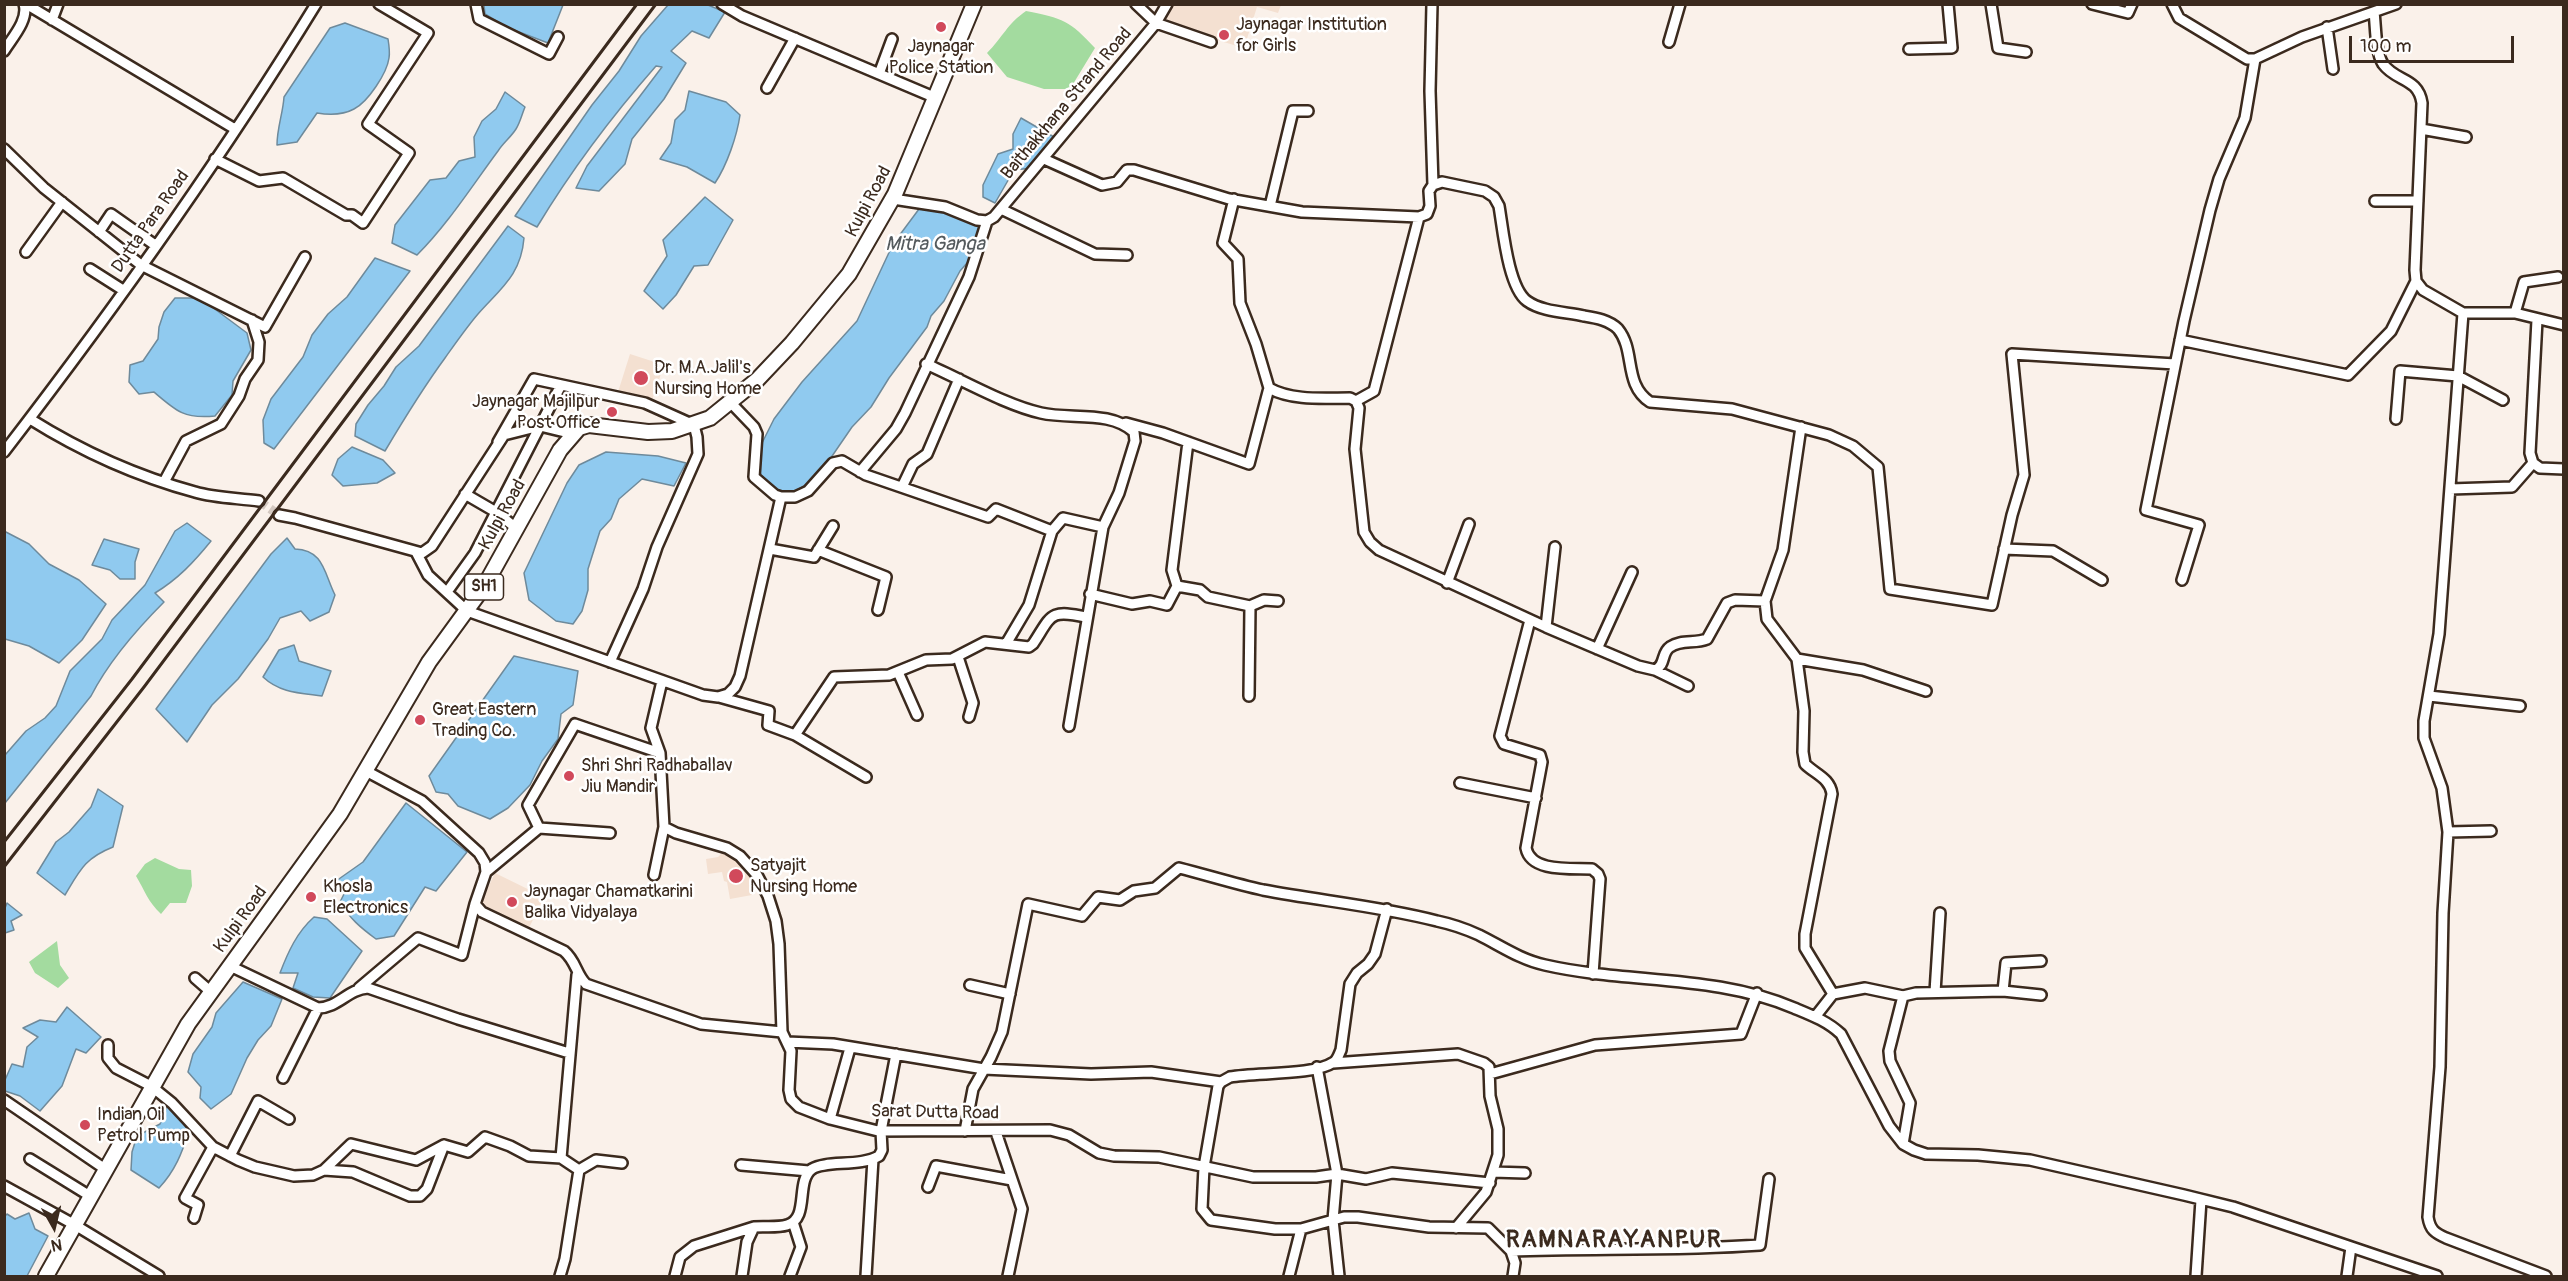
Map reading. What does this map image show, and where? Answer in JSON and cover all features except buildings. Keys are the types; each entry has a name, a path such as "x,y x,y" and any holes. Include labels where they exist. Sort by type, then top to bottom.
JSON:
{"main road":[{"name":"Kulpi Road","path":"45,1276 188,1024 340,814 429,662 485,585 560,450 579,428 589,425 648,432 672,431 694,425 710,418 731,403 757,380 837,292 867,246 893,198 974,4"}],"street":[{"path":"25,4 235,129"},
{"path":"4,51 24,19 25,4"},
{"path":"52,20 58,4"},
{"name":"Dutta Para Road","path":"4,452 123,290 215,159 273,75 316,4"},
{"path":"215,159 260,181 283,178 346,216 352,215 363,223 409,153 368,124 428,33 379,4"},
{"path":"476,4 479,19 549,54 558,37"},
{"path":"722,4 742,16 936,98"},
{"path":"1136,4 1156,23 1211,42"},
{"name":"Baithakkhana Strand Road","path":"987,221 1001,209 1044,159 1156,23 1167,4"},
{"path":"1044,159 1102,185 1117,182 1127,170 1134,170 1234,199 1270,206 1324,214 1419,217 1427,214 1430,206 1429,191 1433,185 1430,91 1432,4"},
{"path":"1669,42 1680,4"},
{"path":"1909,49 1952,48 1948,4"},
{"path":"1991,4 1998,48 2026,52"},
{"path":"2092,4 2128,13 2132,4"},
{"path":"2172,4 2180,18 2247,58 2255,59 2326,27 2396,4"},
{"path":"2374,12 2382,62 2388,70 2412,84 2420,92 2416,281 2422,290 2463,312 2515,313 2564,325"},
{"path":"2326,27 2333,69"},
{"path":"767,88 795,38"},
{"path":"879,74 892,39"},
{"path":"2182,580 2199,525 2146,510 2180,340 2210,210 2219,179 2244,118 2255,59"},
{"path":"1270,206 1293,111 1308,111"},
{"path":"2421,129 2466,137"},
{"path":"4,149 62,202 141,265 265,327 304,257"},
{"path":"1433,185 1442,182 1485,191 1494,197 1517,289 1527,301 1541,307 1600,319 1615,327 1624,337 1634,385 1641,396 1650,402 1739,410 1801,427 1842,439 1878,467 1890,588 1992,605 2024,475 2012,354 2175,364"},
{"path":"860,472 896,429 969,277 987,221 977,220 945,207 893,198"},
{"path":"926,364 1040,413 1118,421 1188,442 1249,464 1269,388 1240,303 1238,259 1224,243 1234,199"},
{"path":"2375,201 2418,201"},
{"path":"26,252 62,202"},
{"path":"1001,209 1095,254 1127,255"},
{"path":"99,232 111,214 155,245"},
{"path":"1356,401 1374,391 1419,217"},
{"path":"90,269 123,290"},
{"path":"2515,313 2524,282 2558,277"},
{"path":"2180,340 2348,375 2391,331 2416,281"},
{"path":"2463,312 2439,634 2424,721 2424,738 2442,788 2448,832 2443,913 2440,1066 2429,1225 2434,1232 2446,1239 2546,1276"},
{"path":"165,482 186,441 220,424 239,396 245,379 258,360 259,342 252,320"},
{"path":"2537,320 2530,453 2533,463 2540,468 2564,469"},
{"path":"2396,419 2400,371 2458,376 2503,400"},
{"path":"279,516 422,553 432,546 498,442 534,379 645,403 694,425 698,437 698,454 657,547 643,589 610,662"},
{"path":"902,487 913,464 927,454 959,379"},
{"path":"447,592 475,553 561,385"},
{"path":"1269,388 1285,394 1312,398 1350,398 1356,401 1359,408 1355,449 1364,532 1379,550 1530,620 1638,666 1655,670 1688,686"},
{"path":"731,403 757,434 754,477 780,497 795,497 808,491 837,461 842,461 860,472 988,517 996,509 1052,531"},
{"path":"30,418 92,455 165,482 196,493 259,501"},
{"path":"1069,726 1103,527 1119,493 1135,441 1134,432 1118,421"},
{"path":"498,442 504,435 540,426 573,434"},
{"path":"1801,427 1783,550 1766,601 1767,619 1797,659 1804,711 1805,764 1826,779 1831,787 1832,794 1805,934 1805,948 1833,994"},
{"path":"1090,594 1132,604 1150,601 1167,605 1177,586 1172,570 1188,442"},
{"path":"2450,489 2512,487 2533,463"},
{"path":"465,494 496,512 516,528"},
{"path":"718,697 728,694 735,687 740,676 780,497"},
{"path":"1006,644 1029,605 1052,531 1063,518 1103,527"},
{"path":"1447,583 1469,524"},
{"path":"770,549 814,557 833,526"},
{"path":"1546,627 1555,548"},
{"path":"2004,549 2053,551 2102,580"},
{"path":"818,550 886,577 878,610"},
{"path":"416,552 428,575 467,611 703,695 770,711 768,725 795,735 866,777"},
{"path":"1597,649 1632,572"},
{"path":"1177,586 1200,590 1208,597 1250,606 1264,600 1278,601"},
{"path":"1655,670 1662,664 1665,651 1672,645 1707,639 1727,603 1735,600 1766,601"},
{"path":"1249,696 1250,606"},
{"path":"795,735 834,677 880,676 898,672 920,662 958,657 985,642 1029,647 1051,617 1056,614 1086,617"},
{"path":"1530,620 1500,736 1504,744 1540,755 1542,762 1526,848 1528,856 1537,864 1592,869 1600,879 1593,974"},
{"path":"958,657 973,703 969,717"},
{"path":"1797,659 1863,670 1926,691"},
{"path":"898,672 917,715"},
{"path":"654,875 664,827 660,753 651,729 662,681"},
{"path":"2429,696 2520,706"},
{"path":"539,828 528,805 575,724 660,753"},
{"path":"230,966 318,1008 327,1008 359,988 418,938 462,955 486,872 485,863 471,843 422,801 366,771"},
{"path":"1460,783 1536,798"},
{"name":"Sarat Dutta Road","path":"664,827 676,834 727,848 740,856 757,876 768,896 776,921 779,944 782,1032 791,1051 789,1090 791,1099 799,1107 830,1119 881,1131 1050,1130 1069,1135 1099,1153 1114,1156 1159,1157 1253,1177 1316,1177 1337,1174 1366,1179 1392,1173 1490,1183"},
{"path":"486,872 539,828 610,833"},
{"path":"2448,832 2491,831"},
{"path":"965,1131 973,1089 997,1045 1029,904 1082,916 1098,897 1120,900 1134,891 1155,888 1179,868 1264,890 1387,909 1467,930 1525,959 1593,974 1731,987 1756,993 1831,1024 1841,1034 1880,1112 1903,1144 1926,1154 2030,1160 2201,1200 2234,1208 2438,1276"},
{"path":"475,904 482,912 564,951 574,961 577,975 561,1158"},
{"path":"1333,1063 1341,1050 1350,984 1375,954 1387,909"},
{"path":"1935,993 1940,913"},
{"path":"2003,992 2006,963 2041,961"},
{"path":"577,975 596,989 701,1024 782,1032"},
{"path":"195,978 211,992"},
{"path":"970,985 1010,994"},
{"path":"359,988 368,988 458,1019 569,1053"},
{"path":"1815,1017 1833,994 1865,988 1903,996 2003,992 2041,995"},
{"path":"1490,1074 1595,1045 1741,1034 1756,993"},
{"path":"1903,996 1889,1051 1890,1061 1910,1102 1903,1144"},
{"path":"283,1078 318,1008"},
{"path":"787,1042 824,1043 984,1069 1090,1074 1151,1072 1221,1082 1243,1075 1297,1071 1333,1063 1458,1054 1484,1063 1489,1068 1490,1096 1499,1143 1490,1183 1480,1200 1456,1228"},
{"path":"108,1045 108,1058 116,1068 151,1086 172,1102 213,1147 255,1167 294,1176 313,1175 324,1170 351,1144 416,1160 444,1145 468,1152 485,1137 529,1156 561,1158 579,1170"},
{"path":"830,1119 850,1048"},
{"path":"675,1276 680,1257 694,1246 754,1227 786,1225 794,1222 798,1216 809,1171 816,1167 873,1159 879,1156 882,1150 881,1131 896,1054"},
{"path":"1317,1067 1337,1174 1333,1220 1339,1276"},
{"path":"1221,1082 1217,1092 1204,1167 1202,1209 1211,1220 1275,1229 1301,1229 1333,1220 1358,1217 1429,1227 1488,1228 1511,1251 1515,1263 1514,1276"},
{"path":"4,1100 105,1169"},
{"path":"230,1156 258,1101 289,1119"},
{"path":"996,1132 1022,1209 1008,1276"},
{"path":"324,1170 353,1172 410,1196 420,1196 427,1189 444,1145"},
{"path":"194,1218 198,1205 185,1198 213,1147"},
{"path":"30,1159 90,1196"},
{"path":"866,1276 873,1159"},
{"path":"579,1170 596,1160 622,1163"},
{"path":"741,1164 809,1171"},
{"path":"928,1186 936,1166 1012,1180"},
{"path":"560,1276 565,1259 579,1170"},
{"path":"1493,1172 1525,1173"},
{"path":"1511,1251 1607,1248 1698,1249 1760,1245 1769,1179"},
{"path":"4,1186 75,1225 159,1276"},
{"path":"2196,1276 2201,1200"},
{"path":"789,1276 801,1247 794,1222"},
{"path":"742,1276 747,1242 754,1227"},
{"path":"1289,1276 1301,1229"},
{"path":"2347,1276 2350,1247"},
{"path":"2407,1266 2408,1276"}],"shaded area":[{"name":"Jaynagar Institution for Girls","path":"1170,5 1281,5 1278,13 1257,7 1244,48 1159,23"},
{"name":"Dr. M.A.Jalil's Nursing Home","path":"630,354 664,365 651,403 618,392"},
{"name":"Satyajit Nursing Home","path":"728,851 737,858 742,868 747,868 753,886 752,895 730,899 727,882 724,881 722,872 708,874 706,859 718,857"},
{"name":"Jaynagar Chamatkarini Balika Vidyalaya","path":"495,873 544,897 528,930 479,906"}],"green space":[{"path":"1026,11 1065,22 1095,48 1070,89 1044,89 1007,77 987,53 1014,21"},
{"path":"155,858 179,869 191,870 192,886 186,903 170,903 161,914 150,901 136,876 145,864"},
{"path":"57,941 60,965 69,978 58,988 35,973 29,962"}],"water":[{"path":"484,4 563,5 548,43 506,27 485,14"},
{"path":"668,5 708,5 725,12 709,38 692,31 671,51 686,63 664,99 632,139 625,164 599,191 576,188 587,166 662,67 656,66 608,124 564,184 537,227 515,216 592,105 619,71 641,36"},
{"path":"345,23 388,39 389,58 381,79 371,94 354,109 336,114 317,113 297,142 277,145 284,97 330,28"},
{"path":"689,91 726,102 740,115 731,150 715,183 687,167 660,159 671,143 675,120 685,110"},
{"path":"505,92 525,107 514,132 449,218 417,255 392,243 395,225 430,180 446,178 459,161 475,157 474,137 482,121 496,109"},
{"path":"1021,118 1054,137 1032,168 1014,170 995,203 983,197 983,185 998,154 1013,149 1013,134"},
{"path":"705,197 733,220 708,265 694,266 676,295 663,309 644,291 667,256 663,240"},
{"name":"Mitra Ganga","path":"922,205 968,217 980,225 975,254 960,271 944,301 931,316 927,327 889,378 871,407 852,427 817,478 794,492 777,491 761,475 756,460 774,419 802,382 857,321 893,244"},
{"path":"508,226 524,238 519,262 502,288 478,314 421,392 385,451 355,436 356,424 368,405 396,367 419,346"},
{"path":"375,258 410,271 274,449 264,443 263,420 271,399 303,357 312,335 328,314 347,297"},
{"path":"175,298 200,298 247,333 251,350 233,381 232,395 215,416 205,417 182,413 154,392 139,394 129,382 130,365 143,361 158,339 164,312"},
{"path":"352,447 383,460 395,473 377,483 343,486 332,475 338,459"},
{"path":"606,452 658,456 686,463 674,486 642,479 619,499 611,519 600,531 588,569 588,590 582,611 573,624 556,621 529,600 524,573 567,483 579,465"},
{"path":"187,523 211,541 185,570 155,593 164,602 124,646 106,670 91,696 5,803 5,755 26,731 45,718 56,706 70,671 102,639 112,620 145,585 175,531"},
{"path":"4,531 29,544 49,564 79,580 106,604 82,640 59,663 29,646 5,639"},
{"path":"287,538 295,549 305,550 318,558 322,564 335,595 329,612 310,621 301,611 280,618 268,639 238,679 212,705 187,742 156,709 271,554"},
{"path":"104,539 139,549 135,562 135,579 120,579 110,570 92,565"},
{"path":"294,645 299,661 331,671 322,696 283,689 263,677 279,650"},
{"path":"514,656 578,671 573,705 561,714 558,739 542,761 530,785 508,808 490,819 458,806 448,794 436,792 429,776"},
{"path":"98,789 123,806 113,847 89,860 65,895 37,873 56,842 69,832 91,807"},
{"path":"406,803 467,852 436,891 425,887 394,936 376,939 347,913 340,902 347,888 336,881 363,862"},
{"path":"7,903 22,915 11,921 14,930 5,933 5,908"},
{"path":"314,917 327,919 362,951 330,998 313,997 293,988 298,973 280,973 294,943"},
{"path":"243,982 282,999 271,1026 258,1040 247,1058 231,1094 211,1109 200,1098 201,1087 188,1072 193,1054 212,1027 216,1013"},
{"path":"67,1007 101,1037 86,1053 76,1049 62,1086 40,1111 20,1096 5,1091 5,1080 12,1064 23,1067 27,1047 38,1037 23,1028 40,1020 56,1022"},
{"path":"168,1103 189,1131 177,1161 159,1188 131,1170 132,1152 137,1136 160,1124"},
{"path":"29,1213 35,1229 48,1236 27,1276 5,1276 5,1216 7,1214 15,1219"}],"tunnel":[{"path":"259,501 279,515"}],"railway":[{"path":"4,842 132,679 637,4"},
{"path":"4,867 144,687 656,4"}],"place":[{"name":"Jaynagar Police Station","path":"941,27"},
{"name":"Jaynagar Institution for Girls","path":"1224,35"},
{"name":"Dr. M.A.Jalil's Nursing Home","path":"641,378"},
{"name":"Jaynagar Majilpur Post Office","path":"612,412"},
{"name":"Great Eastern Trading Co.","path":"420,720"},
{"name":"Shri Shri Radhaballav Jiu Mandir","path":"569,776"},
{"name":"Satyajit Nursing Home","path":"736,876"},
{"name":"Khosla Electronics","path":"311,897"},
{"name":"Jaynagar Chamatkarini Balika Vidyalaya","path":"512,902"},
{"name":"Indian Oil Petrol Pump","path":"85,1125"}],"district":[{"name":"RAMNARAYANPUR","path":"1614,1241"}]}
